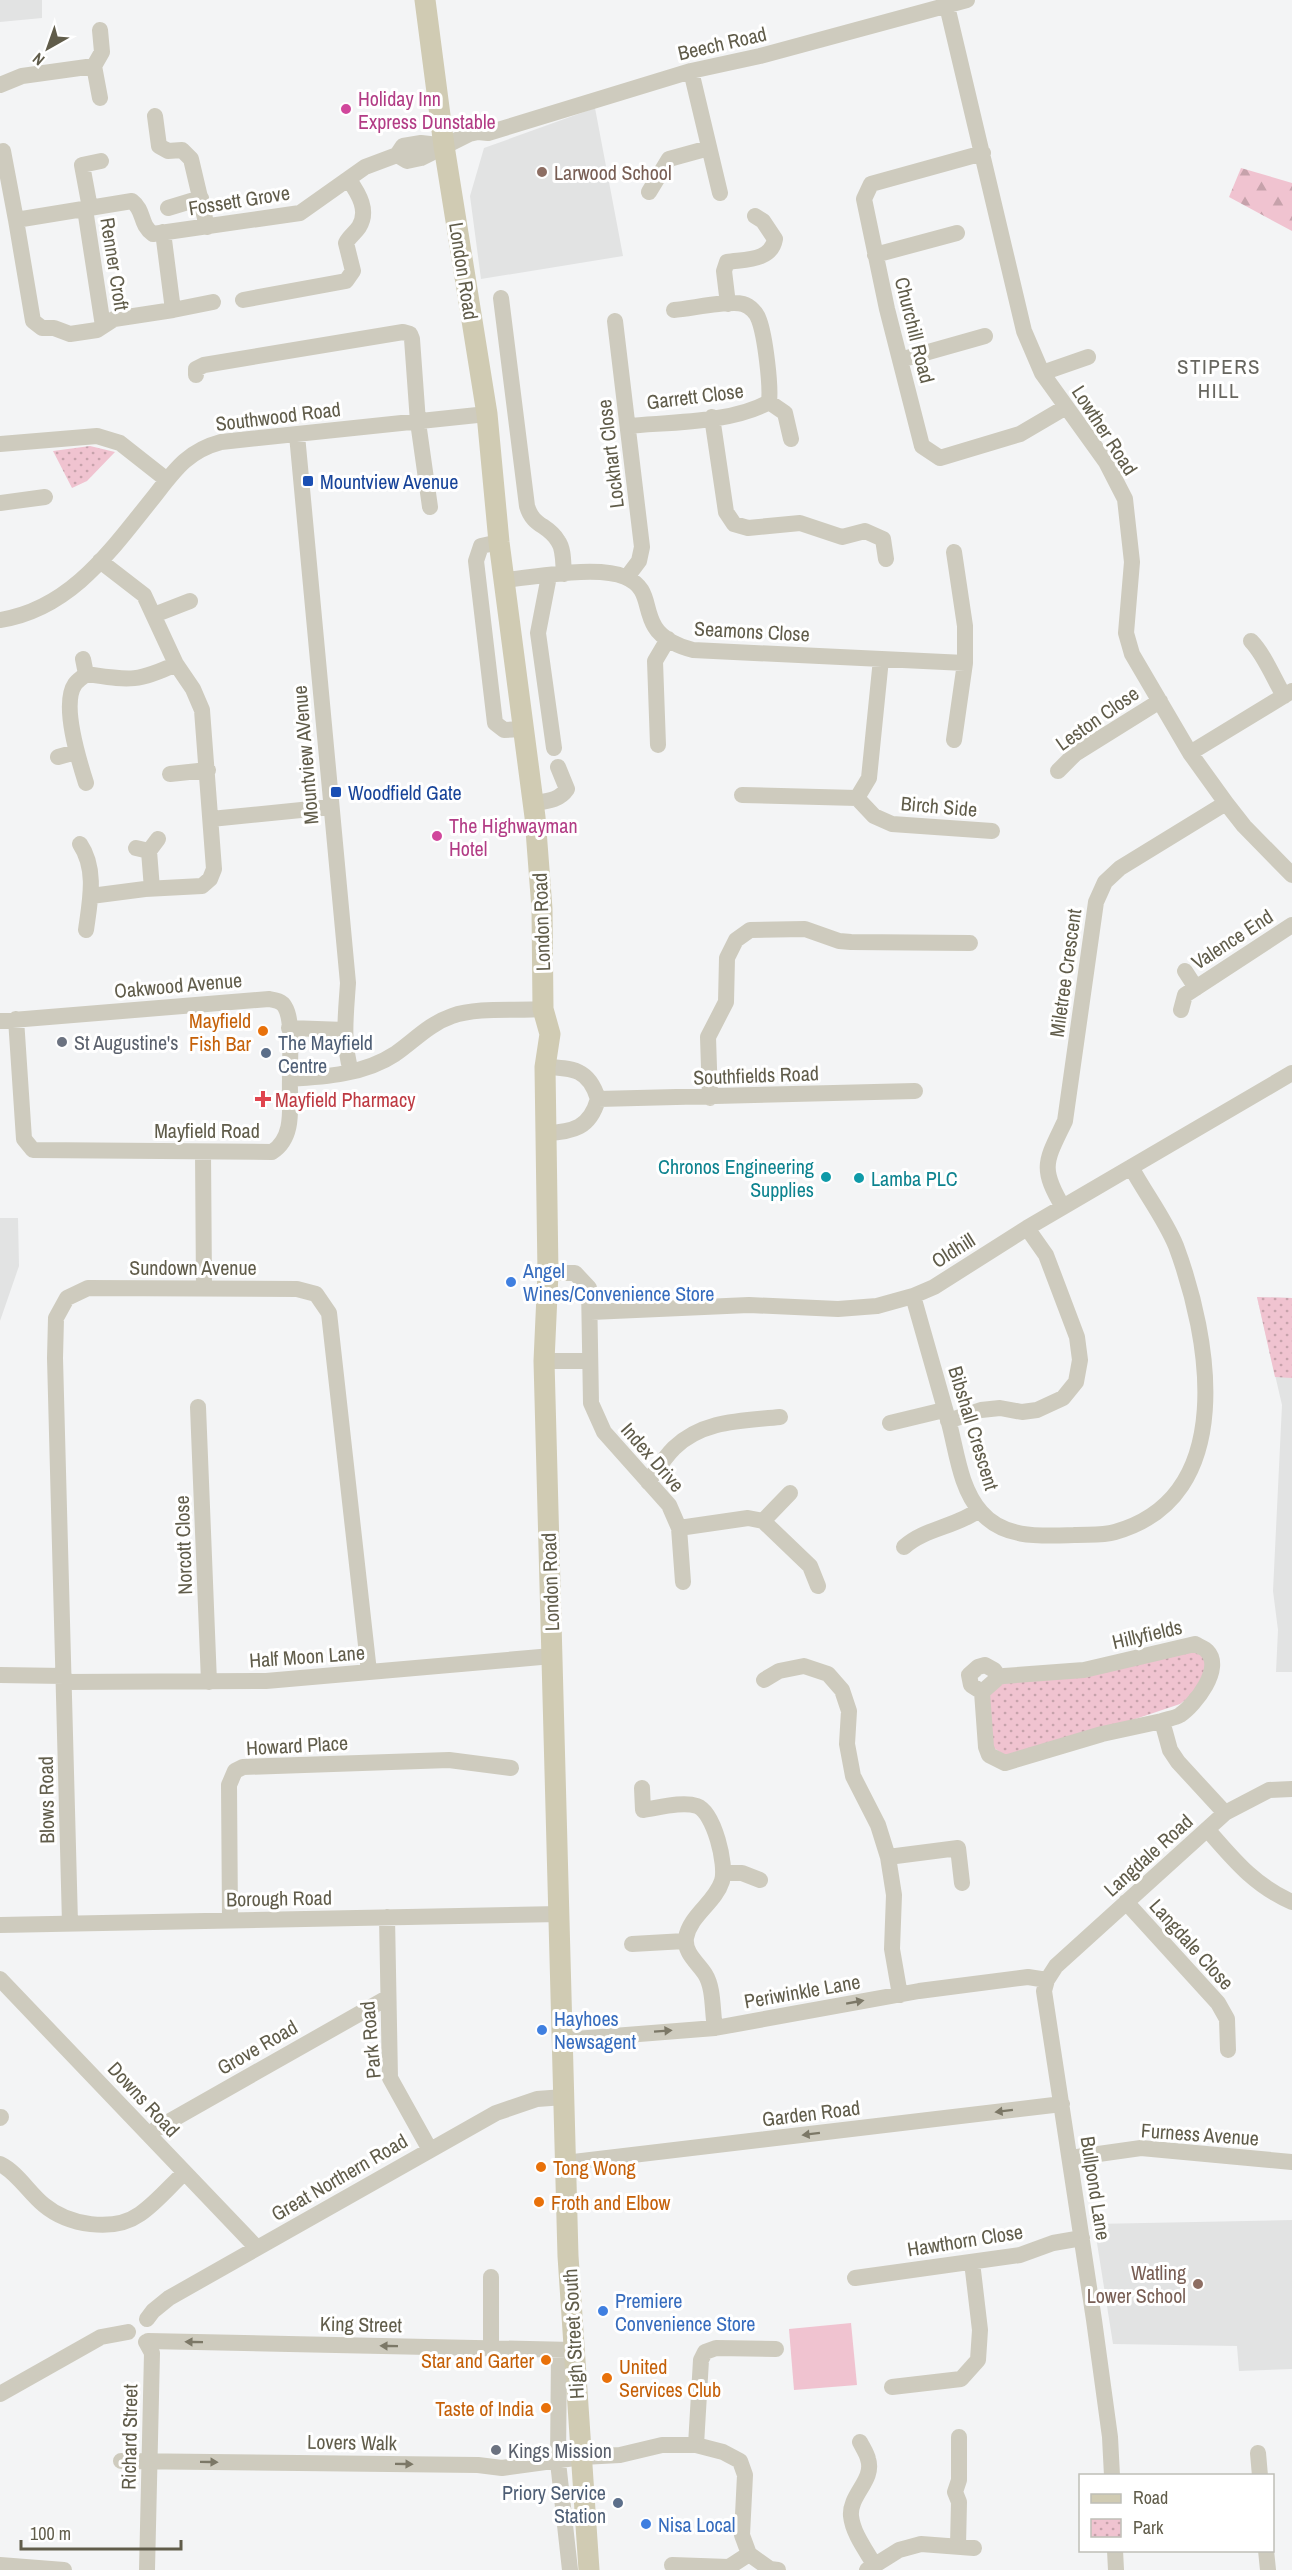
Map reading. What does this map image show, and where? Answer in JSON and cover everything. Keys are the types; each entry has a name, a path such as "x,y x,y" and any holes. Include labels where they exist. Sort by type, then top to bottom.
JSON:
{"main road":[{"name":"London Road","path":"425,0 444,146 487,414 499,542 533,803 542,909 543,1010 534,1043 545,1067 548,1273 544,1361 564,2097"},
{"name":"High Street South","path":"564,2097 566,2350 582,2457 589,2570"}],"street":[{"name":"Beech Road","path":"444,146 470,134 478,132 488,134 691,71 760,56 967,0"},
{"name":"Lowther Road","path":"947,6 1024,331 1042,373 1106,462 1125,500 1132,562 1126,633 1132,654 1190,753 1226,803 1292,875"},
{"path":"100,30 102,52 94,66 100,98"},
{"path":"0,85 22,76 94,66"},
{"path":"691,71 720,193"},
{"path":"155,116 159,146 168,151 182,150 188,154 207,227"},
{"name":"Fossett Grove","path":"163,232 300,213 365,167 397,154 403,146 421,143 444,146"},
{"path":"649,192 669,159 709,148"},
{"path":"3,151 33,321 42,328 54,328 70,334 97,330 114,319 213,302"},
{"name":"Churchill Road","path":"983,153 871,184 864,199 875,255 922,446 940,458 1020,434 1066,407"},
{"path":"88,208 82,165 100,161"},
{"path":"243,300 346,281 353,271 346,243 362,221 363,210 360,197 349,180"},
{"path":"168,208 201,198"},
{"path":"16,220 132,201 140,207 146,229 153,234 163,232 173,310"},
{"name":"Renner Croft","path":"88,208 103,326"},
{"path":"728,304 724,271 727,262 765,256 774,248 776,239 763,221 755,216"},
{"path":"875,255 957,233"},
{"name":"London Road","path":"501,298 527,506 531,518 551,532 560,543 556,575 538,633 554,748"},
{"name":"Garrett Close","path":"628,426 755,410 769,402 770,388 759,319 752,308 743,304 728,304 674,310"},
{"name":"Lockhart Close","path":"615,321 642,547 639,561 627,578"},
{"path":"196,375 196,369 204,365 402,332 410,334 429,507"},
{"path":"900,360 985,336"},
{"path":"1042,373 1088,357"},
{"path":"769,402 785,413 791,439"},
{"name":"Southwood Road","path":"0,620 46,607 72,590 100,561 186,458 207,446 221,442 487,414"},
{"path":"712,417 726,512 734,524 748,528 800,523 842,537 865,531 883,539 886,559"},
{"name":"Mountview AVenue","path":"297,435 348,983 345,1030 347,1058 351,1071"},
{"path":"0,444 97,436 120,443 167,480"},
{"path":"0,503 45,496"},
{"path":"499,542 481,546 476,561 495,723 504,730 523,729"},
{"path":"954,552 965,626 964,663 954,740"},
{"path":"91,896 202,886 210,879 214,869 202,710 194,689 176,664 144,595 100,561"},
{"path":"505,580 608,572 627,578"},
{"name":"Seamons Close","path":"627,578 637,585 647,599 654,626 668,639 683,648 964,663"},
{"path":"154,615 190,601"},
{"path":"658,745 655,661 668,639"},
{"path":"1190,753 1288,694 1263,660 1260,649 1251,641"},
{"path":"742,795 857,798 869,778 881,659"},
{"path":"86,783 76,752 70,700 84,666 125,680 147,677 176,664"},
{"name":"Leston Close","path":"1059,771 1075,753 1160,701"},
{"path":"58,757 76,752"},
{"path":"533,803 553,800 567,789 558,767"},
{"path":"170,774 208,770"},
{"name":"Birch Side","path":"857,798 874,816 892,824 992,831"},
{"name":"Miletree Crescent","path":"1063,1208 1051,1186 1046,1168 1065,1121 1096,902 1105,882 1120,868 1226,803"},
{"path":"211,819 331,807"},
{"path":"80,843 89,857 91,896 86,930"},
{"path":"148,846 152,889"},
{"name":"Valence End","path":"1181,1010 1185,995 1292,925"},
{"path":"710,1098 708,1037 726,1002 727,958 736,940 750,930 805,929 839,941 851,942 970,943"},
{"name":"Valence End","path":"1185,971 1196,988"},
{"name":"Oakwood Avenue","path":"8,1020 268,999 278,1001 285,1008 289,1028 290,1079"},
{"path":"290,1079 332,1077 379,1063 397,1053 425,1028 455,1014 543,1010"},
{"name":"Mayfield Road","path":"8,1020 24,1139 33,1150 272,1152 282,1146 288,1134 290,1079"},
{"path":"289,1028 345,1030"},
{"path":"545,1067 581,1072 592,1082 598,1099 594,1111 578,1128 567,1132 546,1133"},
{"name":"Oldhill","path":"591,1312 749,1305 838,1309 877,1306 913,1296 934,1287 1027,1228 1292,1073"},
{"name":"Southfields Road","path":"598,1099 710,1098 915,1091"},
{"path":"203,1152 204,1287"},
{"name":"Bibshall Crescent","path":"913,1296 967,1492 989,1521 1009,1532 1038,1536 1114,1533 1156,1514 1180,1490 1197,1459 1205,1413 1204,1351 1193,1299 1175,1244 1131,1167"},
{"path":"890,1423 1000,1408 1022,1412 1037,1410 1063,1398 1076,1382 1080,1360 1077,1336 1046,1255 1027,1228"},
{"name":"Index Drive","path":"548,1273 575,1274 589,1288 591,1403 604,1432 669,1505 679,1528 683,1581"},
{"name":"Sundown Avenue","path":"64,1679 56,1318 67,1298 88,1288 297,1288 316,1294 329,1313 369,1672"},
{"path":"544,1361 589,1361"},
{"name":"Norcott Close","path":"198,1407 209,1682"},
{"path":"648,1482 674,1448 705,1427 728,1422 780,1417"},
{"path":"763,1521 790,1493"},
{"path":"904,1547 915,1537 966,1519 979,1510"},
{"path":"679,1528 748,1518 763,1521 810,1566 818,1586"},
{"name":"Hillyfields","path":"1195,1644 1207,1650 1213,1662 1209,1680 1201,1694 1179,1715 1162,1721 1102,1734 1005,1763 989,1755 986,1747 982,1692 999,1677 1084,1671 1195,1644"},
{"name":"Half Moon Lane","path":"0,1675 64,1679 266,1681 552,1656"},
{"path":"764,1680 779,1671 804,1666 828,1674 842,1690 849,1711 845,1778 878,1825 888,1857 894,1895 892,1949 900,1995"},
{"name":"Blows Road","path":"64,1679 70,1923"},
{"path":"1162,1721 1170,1750 1178,1762 1225,1813"},
{"name":"Howard Place","path":"230,1920 229,1785 235,1771 243,1767 449,1760 511,1768"},
{"path":"642,1788 643,1810 687,1805 699,1806 707,1814 722,1853 724,1873 722,1881 714,1898 689,1926 686,1941 690,1956 705,1974 709,1984 715,2028"},
{"name":"Langdale Road","path":"1047,1980 1056,1966 1225,1813 1269,1790 1292,1789"},
{"path":"1207,1829 1248,1875 1269,1892 1292,1902"},
{"path":"888,1857 958,1848 962,1883"},
{"path":"724,1873 742,1873 760,1880"},
{"name":"Langdale Close","path":"1126,1902 1218,2003 1227,2019 1228,2050"},
{"name":"Borough Road","path":"0,1925 560,1914"},
{"name":"Park Road","path":"387,1917 390,2078 430,2150"},
{"path":"632,1944 686,1941"},
{"name":"Periwinkle Lane","path":"563,2040 715,2028 900,1995 1029,1977 1047,1980"},
{"name":"Downs Road","path":"0,1978 257,2248"},
{"name":"Bullpond Lane","path":"1047,1980 1044,1991 1110,2437 1112,2474"},
{"name":"Grove Road","path":"149,2135 387,1998"},
{"name":"Great Northern Road","path":"0,2394 101,2337 129,2332 133,2320 147,2319 169,2298 496,2113 537,2099 564,2097"},
{"name":"Garden Road","path":"565,2163 1062,2104"},
{"name":"Furness Avenue","path":"1070,2158 1140,2148 1292,2162"},
{"path":"0,2164 45,2206 72,2220 94,2225 119,2223 139,2215 184,2172"},
{"name":"Hawthorn Close","path":"855,2278 1020,2255 1053,2243 1082,2238"},
{"path":"892,2387 965,2386 978,2360 980,2330 972,2262"},
{"path":"491,2277 491,2348"},
{"path":"129,2332 134,2341 147,2341 154,2330 147,2319"},
{"name":"King Street","path":"147,2341 566,2350"},
{"name":"Richard Street","path":"147,2341 152,2353 147,2570"},
{"path":"696,2445 701,2360 705,2352 716,2348 776,2349"},
{"path":"566,2350 558,2462 570,2570"},
{"path":"860,2442 869,2461 868,2476 856,2496 851,2513 854,2530 871,2568 900,2550 921,2544 966,2547 959,2502 955,2492 959,2480 959,2437"},
{"name":"Lovers Walk","path":"121,2461 478,2465 502,2468 582,2457 620,2455 662,2445 696,2445 723,2452 740,2461 745,2475 742,2535 749,2554"},
{"path":"1258,2453 1260,2474"},
{"path":"1115,2552 1116,2570"},
{"path":"1266,2552 1268,2570"},
{"path":"672,2565 729,2567 749,2554 770,2569 778,2570"},
{"path":"8,2567 64,2570"}],"shaded area":[{"path":"0,0 42,0 42,18 0,22"},
{"name":"Larwood School","path":"595,108 623,256 481,279 470,196 484,148"},
{"path":"0,1218 18,1218 19,1266 0,1321"},
{"path":"1257,1297 1292,1298 1292,1672 1276,1672 1278,1630 1273,1591 1282,1405"},
{"name":"Watling Lower School","path":"1292,2220 1292,2369 1239,2371 1237,2346 1113,2344 1094,2224"}],"green space":[{"path":"1241,168 1292,183 1292,231 1229,197"},
{"path":"90,446 115,452 87,481 72,488 53,451"},
{"path":"1257,1297 1292,1298 1292,1378 1275,1377"},
{"path":"1193,1650 1202,1655 1207,1667 1192,1695 1180,1704 1061,1744 1009,1758 991,1746 989,1692 996,1684"},
{"path":"851,2323 857,2385 794,2390 789,2329"}],"place":[{"name":"Holiday Inn Express Dunstable","path":"346,109"},
{"name":"Larwood School","path":"542,172"},
{"name":"Mountview Avenue","path":"308,481"},
{"name":"Woodfield Gate","path":"336,792"},
{"name":"The Highwayman Hotel","path":"437,836"},
{"name":"Mayfield Fish Bar","path":"263,1031"},
{"name":"St Augustine's","path":"62,1042"},
{"name":"The Mayfield Centre","path":"266,1053"},
{"name":"Mayfield Pharmacy","path":"263,1099"},
{"name":"Chronos Engineering Supplies","path":"826,1177"},
{"name":"Lamba PLC","path":"859,1178"},
{"name":"Angel Wines/Convenience Store","path":"511,1282"},
{"name":"Hayhoes Newsagent","path":"542,2030"},
{"name":"Tong Wong","path":"541,2167"},
{"name":"Froth and Elbow","path":"539,2202"},
{"name":"Watling Lower School","path":"1198,2284"},
{"name":"Premiere Convenience Store","path":"603,2311"},
{"name":"Star and Garter","path":"546,2360"},
{"name":"United Services Club","path":"607,2378"},
{"name":"Taste of India","path":"546,2408"},
{"name":"Kings Mission","path":"496,2450"},
{"name":"Priory Service Station","path":"618,2503"},
{"name":"Nisa Local","path":"646,2524"}],"district":[{"name":"STIPERS HILL","path":"1219,378"}]}
